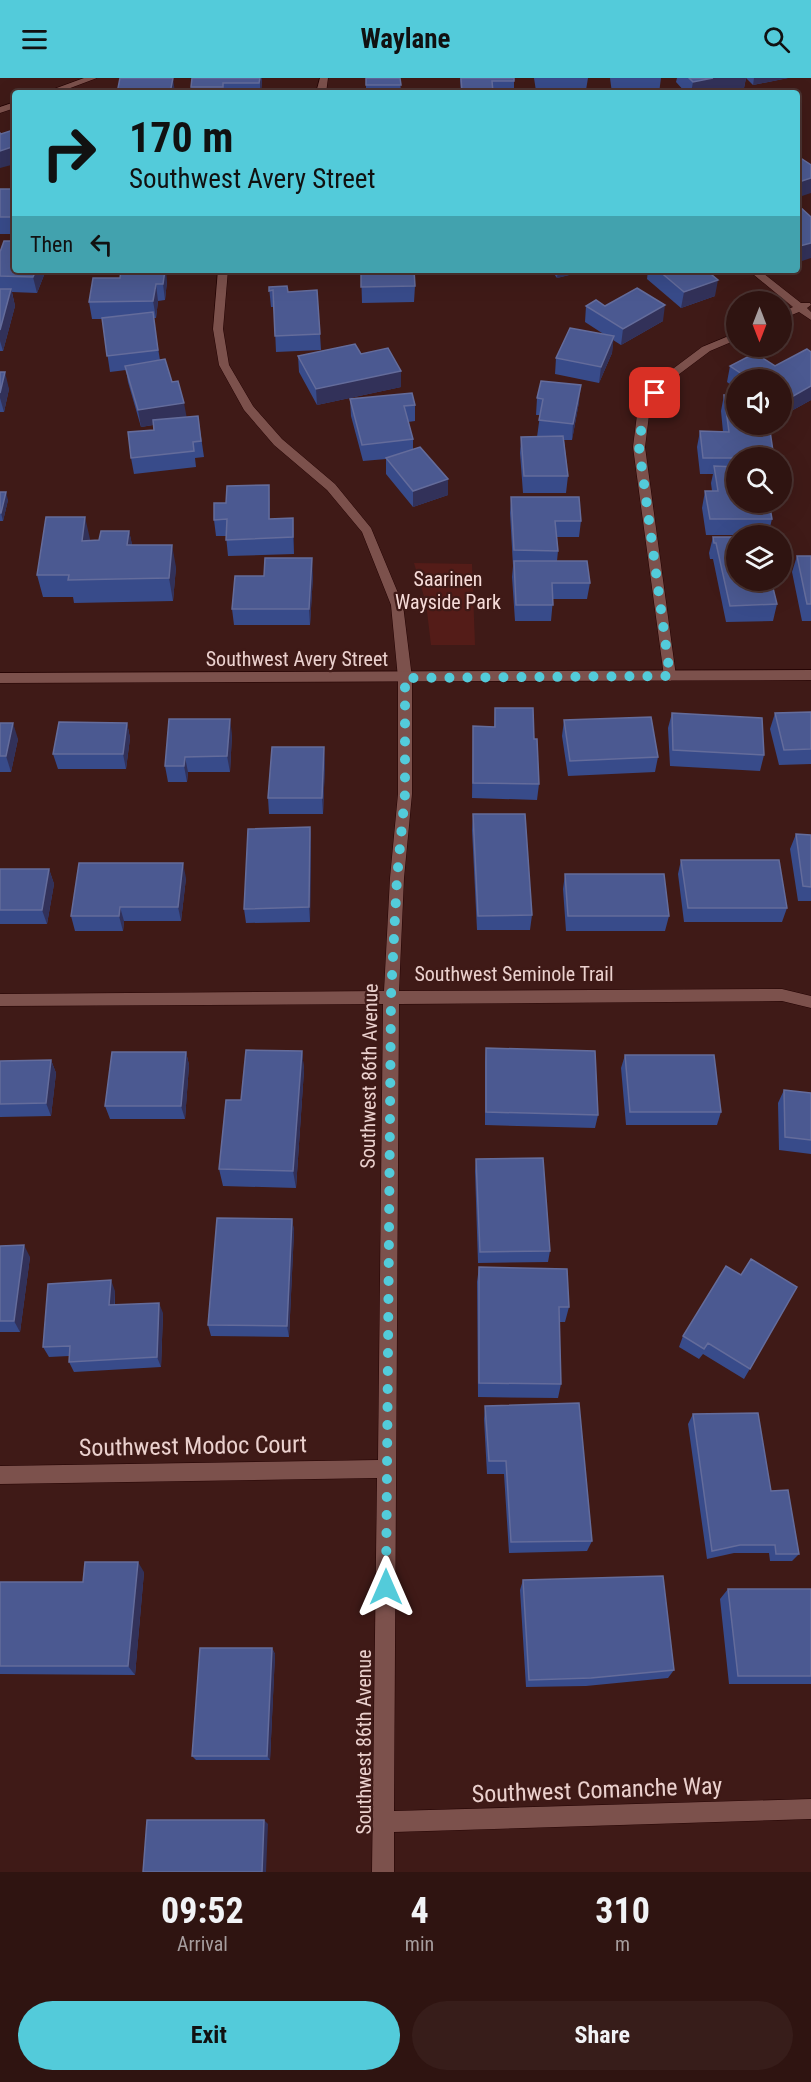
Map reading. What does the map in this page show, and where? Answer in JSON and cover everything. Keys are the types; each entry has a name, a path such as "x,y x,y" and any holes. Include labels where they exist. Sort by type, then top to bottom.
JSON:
{"street":[{"path":"57,90 93,78"},
{"name":"Southwest 86th Avenue","path":"223,273 218,329 225,365 248,408 278,442 331,487 367,531 397,605 405,678 405,794 397,878 391,996 384,1872"},
{"path":"757,273 811,317"},
{"path":"792,312 811,303"},
{"path":"670,676 639,447 644,407 666,379 706,349 726,340"},
{"name":"Southwest Avery Street","path":"0,678 811,675"},
{"name":"Southwest Seminole Trail","path":"0,1000 782,995 811,1002"},
{"name":"Southwest Modoc Court","path":"0,1475 387,1469"},
{"name":"Southwest Comanche Way","path":"384,1822 811,1809"}],"green space":[{"name":"Saarinen Wayside Park","path":"414,563 472,564 475,645 431,645 426,603"}],"building":[{"path":"120,78 173,78 171,90 118,90"},
{"path":"192,78 260,78 259,83 223,83 223,87 191,87"},
{"path":"366,78 400,78 401,85 366,85"},
{"path":"461,78 514,78 514,81 492,81 493,90 462,90"},
{"path":"689,78 713,78 693,82"},
{"path":"12,130 12,147 0,151 0,133"},
{"path":"800,158 811,165 811,178 800,182"},
{"path":"0,189 12,189 12,217 0,217"},
{"path":"800,207 811,217 811,243 800,246"},
{"path":"4,241 12,241 12,273 35,273 33,277 0,276 0,252"},
{"path":"121,273 165,273 163,284 156,284 153,301 89,302 93,278 120,278"},
{"path":"361,273 414,273 415,286 361,287"},
{"path":"662,273 710,273 718,280 684,292"},
{"path":"287,286 288,292 317,290 320,334 275,336 273,290 269,291 269,287"},
{"path":"637,288 665,305 623,329 586,306 596,300 605,306"},
{"path":"0,289 11,289 0,330"},
{"path":"153,312 158,350 107,356 102,318"},
{"path":"570,328 614,336 601,367 556,358"},
{"path":"355,344 361,354 388,348 401,371 316,389 298,356"},
{"path":"807,349 811,352 811,386 792,397 792,369 734,369 730,366 747,357 761,357 775,366"},
{"path":"165,359 172,382 178,381 184,403 138,410 125,366"},
{"path":"0,372 5,372 0,393"},
{"path":"541,381 581,385 573,424 539,420 543,399 537,398"},
{"path":"412,393 415,405 404,406 413,439 362,445 350,399"},
{"path":"198,416 201,441 193,442 194,451 131,458 128,432 154,430 153,420"},
{"path":"700,431 726,432 726,435 771,435 772,447 726,447 726,458 703,458"},
{"path":"563,436 568,476 524,476 521,437"},
{"path":"420,447 448,479 413,491 386,458"},
{"path":"714,466 726,467 726,513 771,513 772,519 710,519 705,491 718,491"},
{"path":"269,485 269,519 293,518 293,537 226,540 227,519 214,520 214,503 226,503 227,486"},
{"path":"0,492 6,492 1,513 0,513"},
{"path":"511,497 579,497 581,521 555,521 558,551 514,550"},
{"path":"46,517 85,517 82,541 99,540 101,531 129,531 127,545 172,545 169,578 68,580 69,575 37,575"},
{"path":"713,537 726,537 726,588 716,543"},
{"path":"797,556 811,556 811,604 807,604"},
{"path":"265,558 312,558 309,609 232,609 235,576 264,576"},
{"path":"514,561 587,561 590,583 552,583 553,605 516,605"},
{"path":"727,591 774,591 777,604 730,606"},
{"path":"495,708 533,708 539,784 473,783 473,726 495,727"},
{"path":"811,712 811,749 784,750 775,713"},
{"path":"672,713 762,718 764,755 673,750"},
{"path":"651,717 658,757 570,761 564,720"},
{"path":"169,719 230,719 227,756 185,757 184,766 165,766"},
{"path":"59,722 127,723 123,754 53,754"},
{"path":"0,723 13,723 6,756 0,756"},
{"path":"272,747 324,747 322,798 268,798"},
{"path":"473,814 525,814 532,915 478,916"},
{"path":"310,827 309,907 244,909 248,829"},
{"path":"796,834 811,835 811,887 803,886"},
{"path":"681,860 779,860 787,908 688,908"},
{"path":"79,863 183,863 178,907 120,907 119,916 71,916"},
{"path":"0,869 49,869 42,910 0,910"},
{"path":"565,874 664,874 669,916 568,916"},
{"path":"486,1048 595,1051 598,1115 486,1112"},
{"path":"246,1050 302,1051 293,1171 219,1169 226,1100 241,1100"},
{"path":"112,1052 186,1052 181,1106 105,1106"},
{"path":"625,1055 714,1055 721,1112 630,1112"},
{"path":"51,1060 46,1103 0,1104 0,1061"},
{"path":"784,1090 811,1093 811,1140 785,1137"},
{"path":"543,1158 550,1251 480,1252 476,1159"},
{"path":"217,1218 292,1219 287,1326 208,1325"},
{"path":"24,1245 14,1321 0,1321 0,1246"},
{"path":"751,1259 797,1287 750,1369 708,1343 704,1349 683,1336 726,1266 741,1275"},
{"path":"479,1267 567,1269 569,1307 559,1307 561,1384 479,1383"},
{"path":"111,1280 109,1305 159,1303 157,1357 69,1362 70,1346 43,1347 48,1284"},
{"path":"579,1403 592,1541 511,1542 506,1461 489,1461 485,1406"},
{"path":"758,1413 771,1491 788,1490 799,1554 776,1554 775,1545 740,1545 712,1551 693,1414"},
{"path":"85,1562 138,1562 128,1666 0,1666 0,1582 83,1582"},
{"path":"663,1576 674,1670 591,1678 529,1680 523,1580"},
{"path":"728,1589 811,1589 811,1676 738,1676"},
{"path":"200,1648 272,1648 267,1756 192,1756"},
{"path":"147,1820 264,1820 262,1872 143,1872"}],"route":[{"path":"386,1587 391,996 397,878 405,794 405,678 670,676 639,447 644,407 655,393"}]}
